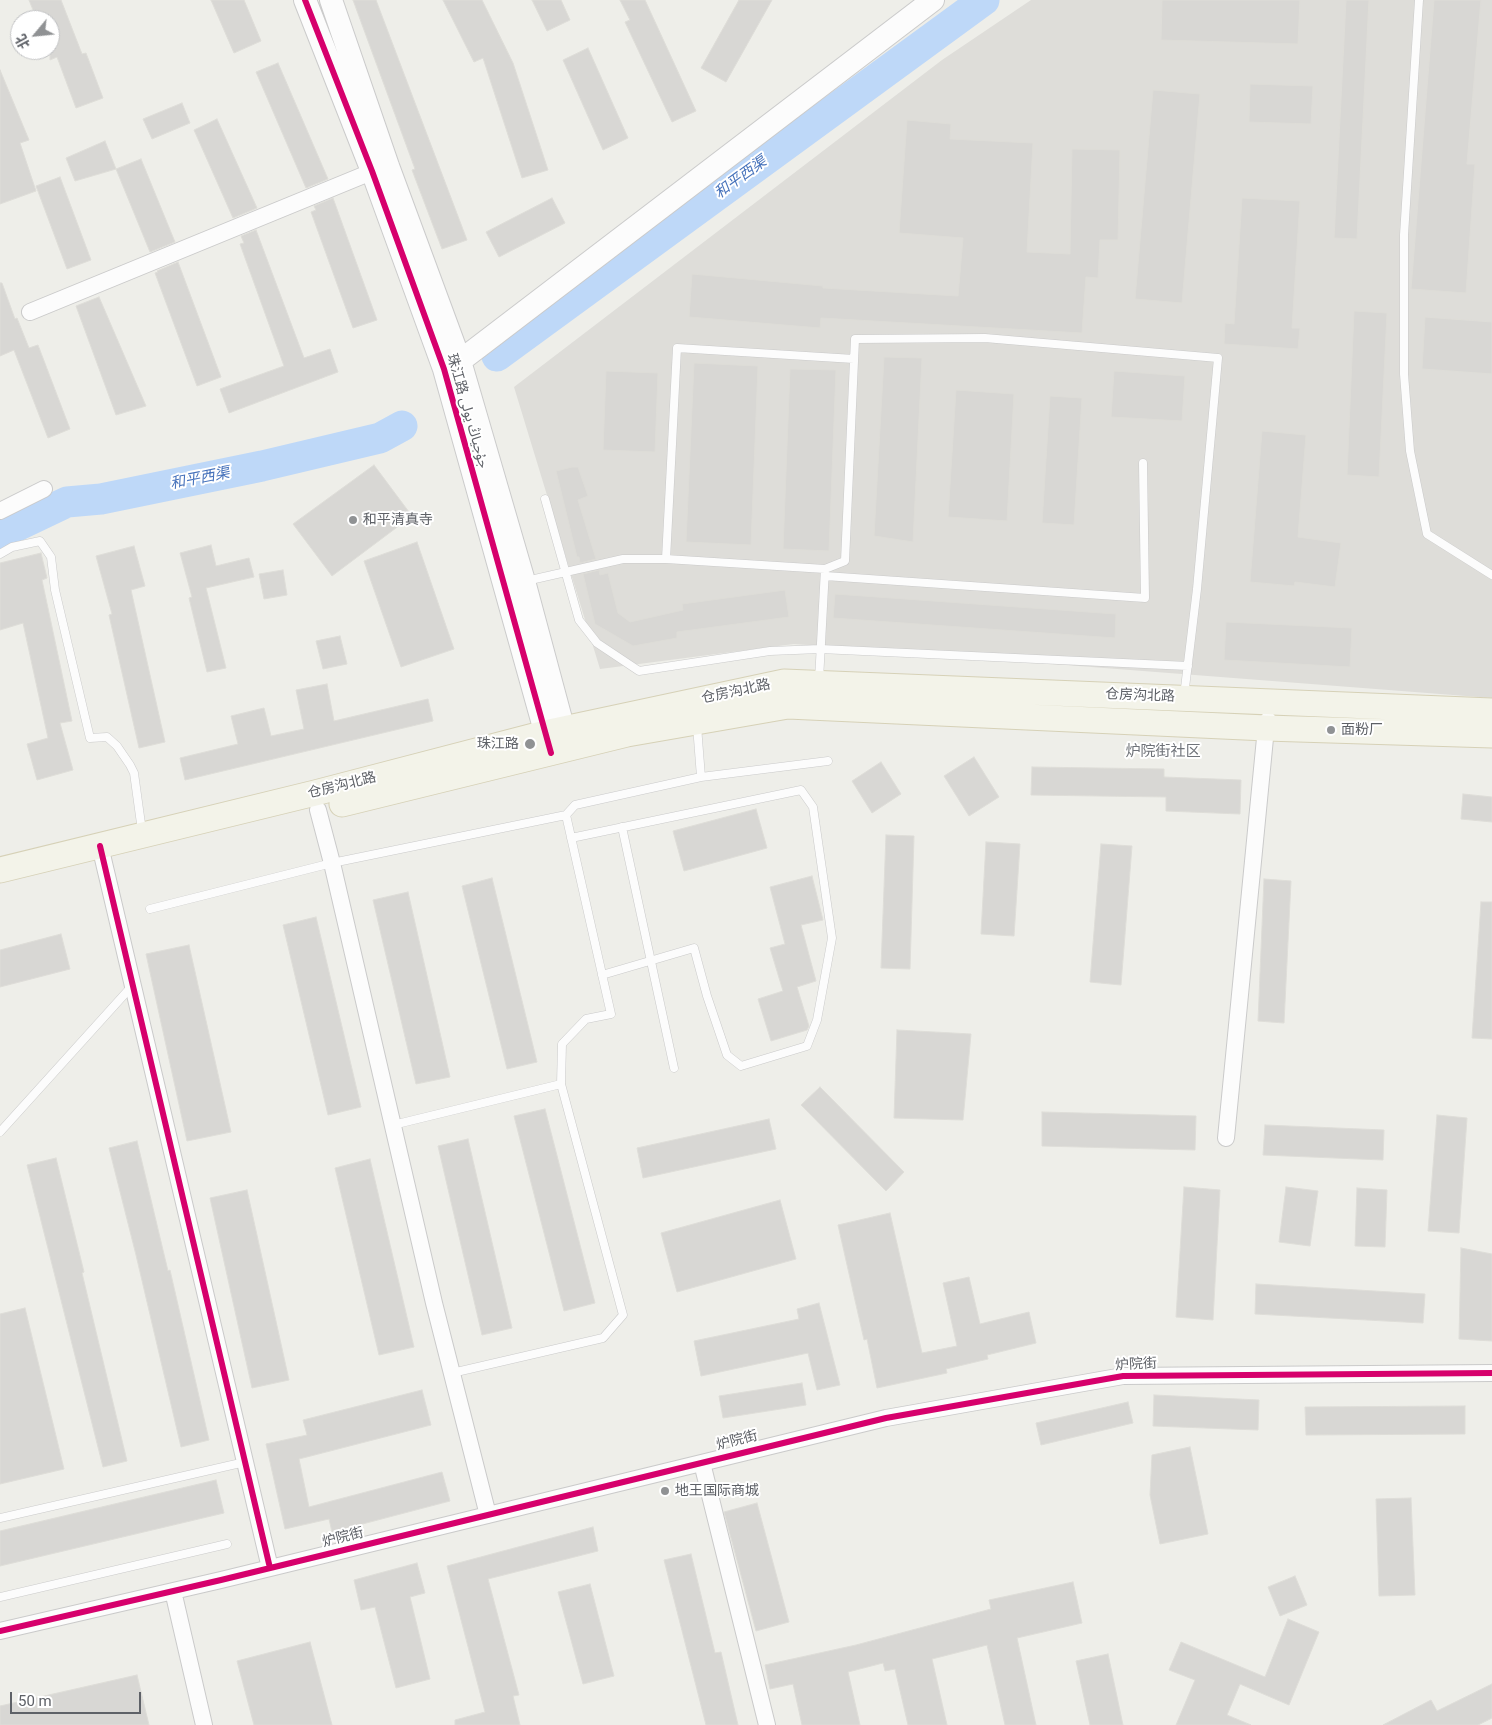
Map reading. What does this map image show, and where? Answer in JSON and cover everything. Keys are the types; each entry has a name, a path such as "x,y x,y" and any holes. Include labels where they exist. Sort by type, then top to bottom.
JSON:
{"main road":[{"name":"仓房沟北路","path":"0,870 102,854 318,810 557,741 784,682 1492,711"},
{"name":"仓房沟北路","path":"0,888 102,854 143,835 324,791 557,741 627,734 788,706 1266,728 1492,735"}],"street":[{"name":"珠江路 جۇجياڭ يولى","path":"305,0 380,169"},
{"name":"珠江路 جۇجياڭ يولى","path":"330,0 380,169 452,365 524,581 557,741"},
{"path":"452,365 934,0"},
{"path":"30,312 380,169"},
{"name":"珠江路 جۇجياڭ يولى","path":"452,365 473,480 557,741"},
{"path":"0,510 44,489"},
{"path":"1226,1138 1266,728 1275,702"},
{"path":"318,810 452,1373 488,1515"},
{"path":"102,854 270,1568"},
{"name":"炉院街","path":"0,1631 270,1568 886,1418 1123,1376 1492,1373"},
{"path":"702,1463 767,1725"},
{"path":"173,1591 204,1725"}],"lane":[{"path":"1419,0 1404,235 1404,374 1410,451 1427,534 1492,575"},
{"path":"825,572 845,561 855,339 975,338 1218,358 1198,580 1184,698"},
{"path":"666,559 677,348 854,360"},
{"path":"524,581 623,559 666,559 1145,598 1143,463"},
{"path":"545,499 579,620 597,643 639,671 770,650 820,649 1188,666"},
{"path":"0,554 12,548 40,541 51,556 55,590 90,738 107,736 117,746 130,765 134,773 143,835"},
{"path":"818,683 825,572"},
{"path":"697,722 701,777"},
{"path":"150,910 332,863 566,815 575,805 701,777 828,761"},
{"path":"571,838 801,790 813,807 832,938 817,1020 807,1046 741,1066 727,1055 707,996 694,948 602,976"},
{"path":"452,1373 603,1338 623,1315 562,1084 562,1044 586,1019 611,1014 566,815"},
{"path":"622,827 674,1068"},
{"path":"0,1132 132,986"},
{"path":"393,1125 562,1084"},
{"path":"0,1518 245,1462"},
{"path":"0,1597 227,1544"}],"shaded area":[{"path":"1031,0 1492,0 1492,698 794,644 600,669 514,387 942,60"}],"building":[{"path":"29,0 61,0 82,54 86,53 103,98 76,108 58,60 60,60 60,10 33,10"},
{"path":"211,0 244,0 261,41 234,53"},
{"path":"353,0 376,0 467,240 442,249 412,170 415,169"},
{"path":"443,0 482,0 513,63 548,170 522,178 483,58 474,62"},
{"path":"532,0 561,0 570,20 547,31"},
{"path":"620,0 645,0 696,111 672,122 625,22 630,20"},
{"path":"739,0 772,0 726,82 701,68"},
{"path":"1162,0 1300,0 1298,44 1161,40"},
{"path":"1346,0 1369,0 1357,239 1334,238"},
{"path":"1434,0 1481,0 1467,164 1475,164 1466,293 1411,289"},
{"path":"588,48 628,138 603,150 563,60"},
{"path":"278,63 328,179 306,188 256,72"},
{"path":"0,70 29,140 20,143 36,191 0,204"},
{"path":"1250,84 1313,86 1311,124 1249,122"},
{"path":"1153,90 1200,94 1182,303 1135,299"},
{"path":"182,103 190,123 152,139 143,119"},
{"path":"217,119 257,208 233,218 194,130"},
{"path":"907,120 951,124 950,139 1033,143 1027,252 1070,254 1072,149 1120,150 1118,240 1100,240 1098,278 1086,277 1082,333 821,318 820,328 689,317 692,274 823,286 823,288 958,296 963,238 899,233"},
{"path":"105,141 116,169 75,181 66,158"},
{"path":"141,159 175,242 150,252 116,169"},
{"path":"60,177 91,260 67,269 36,186"},
{"path":"333,198 377,320 353,328 311,212 316,210 314,206"},
{"path":"552,198 565,223 499,257 486,232"},
{"path":"1242,198 1300,201 1292,328 1300,328 1298,349 1224,344 1225,323 1234,324"},
{"path":"256,230 304,358 330,349 338,372 229,413 220,389 284,366 240,244 244,243 241,236"},
{"path":"178,262 221,377 197,386 155,273"},
{"path":"0,283 2,283 15,319 17,318 29,348 38,345 70,429 48,438 14,350 0,356"},
{"path":"99,297 146,406 116,415 76,306"},
{"path":"1354,311 1387,313 1379,477 1347,475"},
{"path":"1425,317 1492,322 1492,374 1422,369"},
{"path":"884,357 922,358 913,542 874,536"},
{"path":"694,363 758,366 751,545 686,542"},
{"path":"790,369 836,370 829,551 783,549"},
{"path":"606,371 658,373 655,452 603,450"},
{"path":"1114,371 1185,376 1182,421 1111,417"},
{"path":"956,390 1014,394 1007,521 948,517"},
{"path":"1050,396 1082,398 1074,525 1042,523"},
{"path":"1262,431 1306,435 1298,537 1341,543 1335,587 1295,582 1294,586 1250,582"},
{"name":"和平清真寺","path":"374,465 412,516 332,576 293,524"},
{"path":"578,467 588,496 578,500 596,559 580,563 556,471"},
{"path":"417,542 454,649 401,667 364,561"},
{"path":"211,545 216,566 249,558 254,577 206,588 226,668 207,672 189,598 192,597 180,553"},
{"path":"134,546 145,586 131,590 165,742 139,748 109,615 112,614 96,556"},
{"path":"41,553 47,578 42,580 72,721 60,723 73,770 37,780 27,744 48,738 23,623 0,630 0,563"},
{"path":"283,570 287,595 264,599 259,574"},
{"path":"599,570 600,575 608,573 618,613 630,622 683,610 682,604 785,590 789,617 677,632 677,638 633,646 595,624 583,574"},
{"path":"835,594 1116,614 1115,638 833,618"},
{"path":"1226,622 1352,628 1350,667 1224,660"},
{"path":"340,636 347,664 323,669 316,641"},
{"path":"327,684 334,721 428,699 433,721 185,780 180,758 238,744 231,716 264,708 271,736 304,729 296,690"},
{"path":"974,757 999,797 969,816 944,776"},
{"path":"881,762 901,794 872,813 852,781"},
{"path":"1032,767 1164,769 1164,777 1241,780 1240,814 1166,811 1166,797 1031,795"},
{"path":"1463,794 1492,797 1492,822 1461,819"},
{"path":"756,809 767,848 684,871 673,831"},
{"path":"886,835 914,836 910,969 881,968"},
{"path":"986,842 1020,844 1014,936 981,934"},
{"path":"1101,844 1132,846 1121,985 1090,982"},
{"path":"812,876 823,920 801,925 816,981 797,987 809,1026 807,1030 771,1041 758,999 783,991 770,948 785,944 770,887"},
{"path":"492,878 537,1062 507,1069 462,886"},
{"path":"1264,879 1291,881 1284,1023 1258,1021"},
{"path":"408,892 450,1077 416,1084 373,900"},
{"path":"1481,902 1492,902 1492,1039 1472,1038"},
{"path":"316,917 361,1107 328,1115 283,925"},
{"path":"61,934 70,969 0,987 0,950"},
{"path":"189,945 231,1132 187,1141 146,954"},
{"path":"897,1030 971,1034 963,1120 894,1118"},
{"path":"820,1087 904,1172 886,1191 801,1105"},
{"path":"545,1109 595,1303 564,1311 514,1116"},
{"path":"1042,1112 1196,1116 1195,1150 1042,1146"},
{"path":"1437,1115 1467,1118 1459,1233 1428,1231"},
{"path":"769,1119 776,1149 643,1178 637,1148"},
{"path":"1265,1125 1384,1130 1383,1160 1263,1155"},
{"path":"468,1139 512,1328 482,1335 438,1146"},
{"path":"137,1141 168,1271 170,1270 209,1440 181,1447 109,1148"},
{"path":"56,1158 127,1461 103,1467 27,1165"},
{"path":"370,1159 414,1347 379,1355 335,1168"},
{"path":"1184,1187 1220,1190 1213,1320 1176,1317"},
{"path":"1286,1187 1318,1191 1310,1246 1279,1242"},
{"path":"1357,1188 1387,1190 1385,1247 1355,1246"},
{"path":"247,1190 289,1380 252,1388 210,1198"},
{"path":"780,1200 796,1259 677,1292 661,1233"},
{"path":"890,1213 922,1353 957,1346 943,1283 969,1277 980,1324 1029,1312 1036,1343 987,1355 988,1359 946,1369 947,1373 877,1388 867,1339 864,1340 838,1225"},
{"path":"1461,1248 1492,1254 1492,1341 1459,1339"},
{"path":"1256,1284 1425,1294 1423,1323 1255,1314"},
{"path":"819,1303 840,1385 817,1390 808,1353 701,1376 694,1341 799,1319 797,1309"},
{"path":"25,1308 64,1469 0,1484 0,1314"},
{"path":"802,1383 806,1405 723,1418 719,1396"},
{"path":"422,1390 431,1425 299,1459 309,1507 442,1472 450,1501 332,1532 329,1519 285,1529 266,1444 307,1435 303,1420"},
{"path":"1154,1395 1259,1400 1258,1430 1153,1426"},
{"path":"1128,1402 1133,1423 1041,1445 1036,1423"},
{"path":"1465,1406 1465,1434 1306,1435 1305,1407"},
{"path":"1190,1447 1208,1534 1160,1544 1150,1495 1152,1455"},
{"path":"216,1480 224,1513 0,1566 0,1531"},
{"path":"1411,1498 1415,1595 1379,1596 1376,1499"},
{"path":"757,1503 789,1622 756,1631 724,1512"},
{"path":"593,1527 598,1551 488,1579 519,1695 513,1696 520,1725 455,1725 455,1720 485,1712 447,1566"},
{"path":"691,1554 715,1653 721,1652 738,1725 706,1725 664,1560"},
{"path":"417,1563 425,1593 410,1597 430,1679 396,1688 375,1607 361,1610 354,1580"},
{"path":"1295,1576 1307,1605 1280,1616 1268,1587"},
{"path":"1073,1582 1082,1623 1017,1638 1036,1725 1005,1725 987,1645 932,1659 947,1725 908,1725 895,1669 885,1671 883,1663 848,1672 860,1725 802,1725 793,1684 770,1689 765,1665 856,1645 991,1609 989,1600"},
{"path":"590,1584 614,1676 583,1684 558,1592"},
{"path":"1288,1619 1319,1632 1289,1705 1240,1684 1227,1715 1251,1725 1176,1725 1195,1680 1169,1670 1181,1642 1265,1677"},
{"path":"310,1642 332,1725 254,1725 237,1661"},
{"path":"1108,1654 1123,1725 1090,1725 1076,1661"},
{"path":"137,1675 149,1725 0,1725 0,1706"},
{"path":"1492,1684 1492,1718 1478,1725 1383,1725 1431,1700 1437,1711"}],"waterway":[{"name":"和平西渠","path":"497,356 984,0"},
{"name":"和平西渠","path":"0,534 67,502 101,499 262,466 380,438 402,426"}],"cycle path":[{"path":"305,0 372,171 444,369 551,753"},
{"path":"100,846 270,1568"},
{"path":"0,1631 221,1580 886,1418 1123,1376 1492,1373"}],"place":[{"name":"和平清真寺","path":"353,520"},
{"name":"面粉厂","path":"1331,730"},
{"name":"珠江路","path":"530,744"},
{"name":"地王国际商城","path":"665,1491"}],"district":[{"name":"炉院街社区","path":"1163,752"}]}
